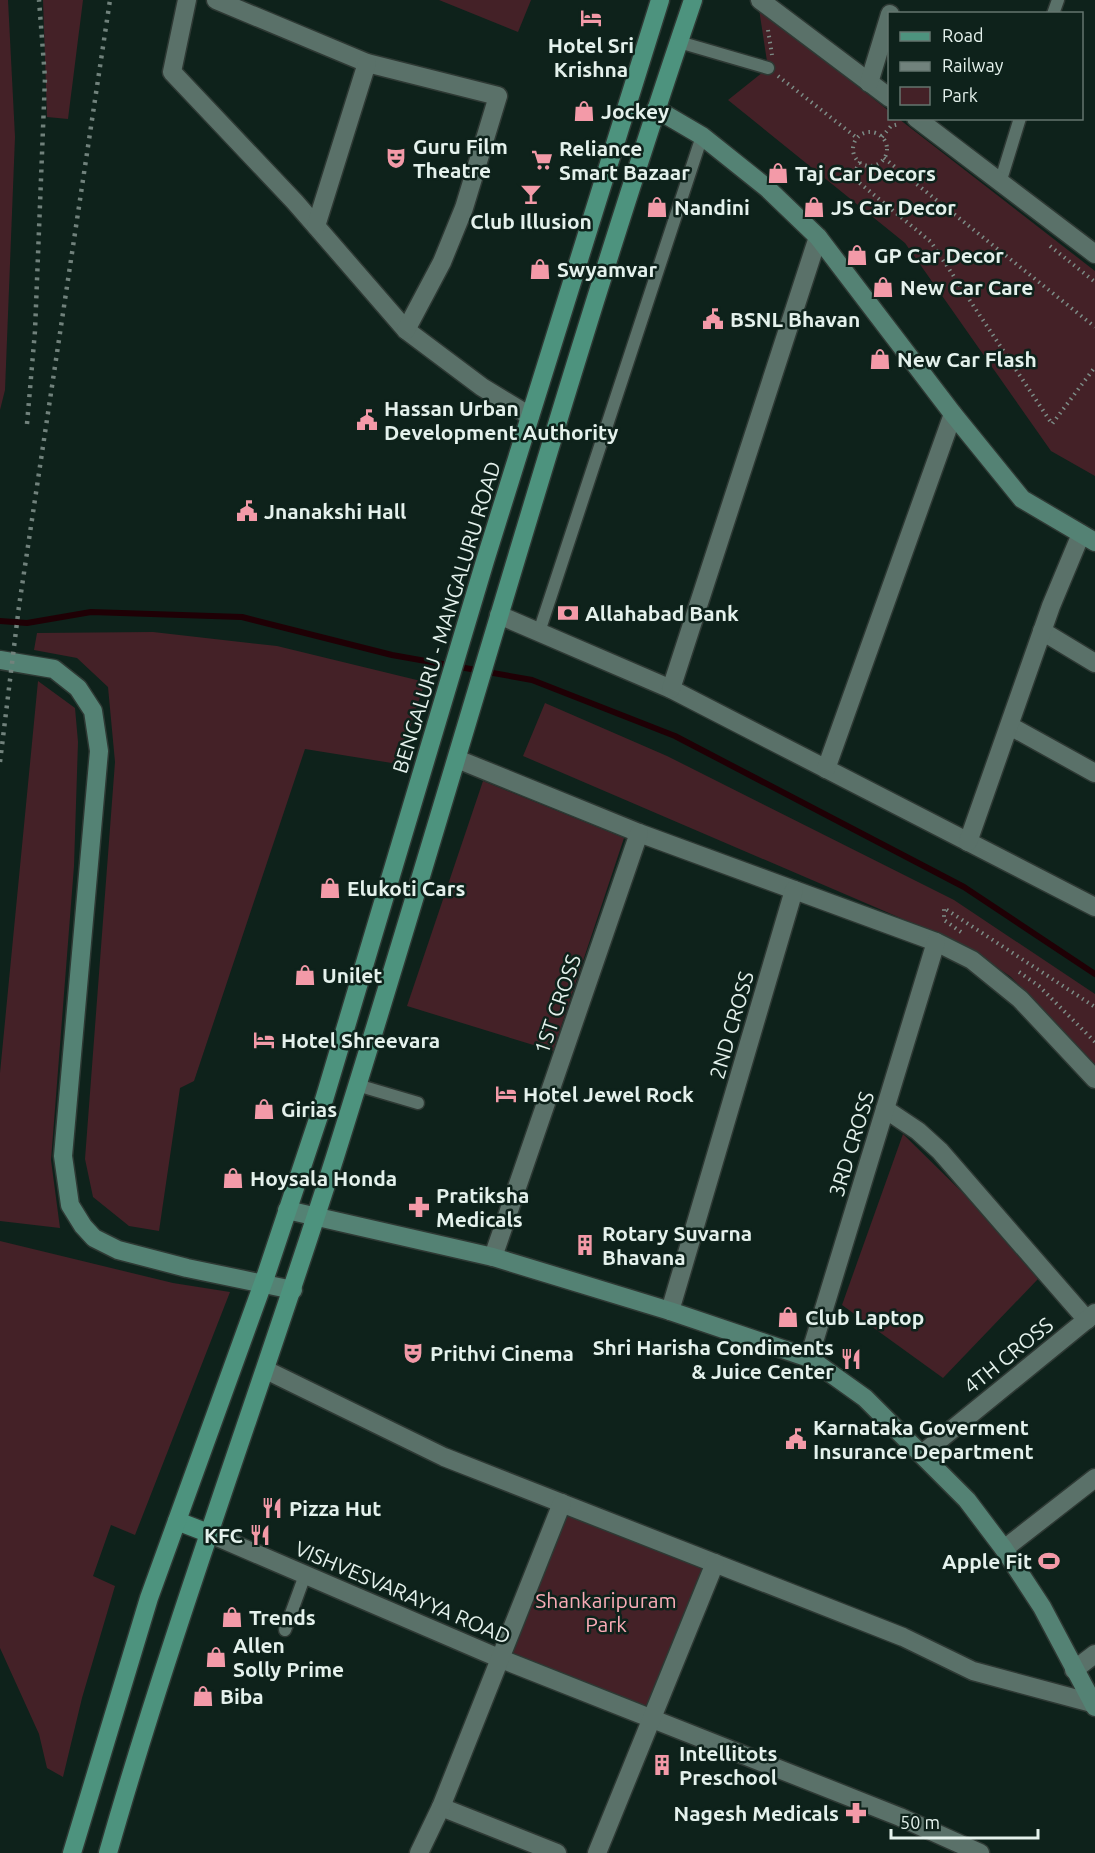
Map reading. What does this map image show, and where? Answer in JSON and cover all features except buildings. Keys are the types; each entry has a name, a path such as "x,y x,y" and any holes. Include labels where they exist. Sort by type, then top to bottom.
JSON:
{"main road":[{"name":"BENGALURU - MANGALURU ROAD","path":"72,1853 149,1598 264,1282 321,1110 530,416 660,0"},
{"path":"108,1853 135,1759 208,1533 293,1290 457,759 492,637 656,109 693,0"},
{"path":"629,99 656,109"},
{"path":"473,604 499,615"},
{"path":"177,1521 208,1533"}],"street":[{"path":"188,0 172,72 316,226 406,330 482,387 530,416"},
{"path":"216,0 367,63 498,96 464,208 442,262 406,330"},
{"path":"760,0 888,97"},
{"path":"869,83 888,21"},
{"path":"316,226 367,63"},
{"path":"656,109 702,136 767,188 818,237 953,414 1022,499 1088,538 1042,632 968,842"},
{"path":"908,121 1000,183 1095,254"},
{"path":"671,689 818,237"},
{"path":"826,769 953,414"},
{"path":"499,615 671,689 1095,907"},
{"path":"1042,632 1095,663"},
{"path":"0,660 54,669 78,688 93,711 99,751 63,1156 70,1205 94,1238 118,1250 206,1272 264,1282 293,1290"},
{"path":"1010,726 1095,772"},
{"path":"457,759 639,833 936,942 972,960 1020,999 1095,1079"},
{"name":"1ST CROSS","path":"493,1257 639,833"},
{"name":"2ND CROSS","path":"670,1311 794,890"},
{"name":"3RD CROSS","path":"809,1358 936,942"},
{"path":"885,1109 918,1131 940,1151 1091,1316"},
{"path":"288,1210 493,1257 670,1311 809,1358 865,1398 967,1500 1005,1549 1042,1607 1094,1705"},
{"name":"4TH CROSS","path":"922,1454 1091,1316"},
{"path":"266,1370 444,1457 903,1637 973,1671 1094,1705"},
{"path":"1005,1549 1095,1478"},
{"path":"420,1853 441,1807 562,1503"},
{"name":"VISHVESVARAYYA ROAD","path":"208,1533 501,1659 900,1817 980,1853"},
{"path":"597,1853 715,1563"},
{"path":"1074,1670 1095,1654"},
{"path":"441,1807 557,1853"}],"lane":[{"path":"679,42 768,68"},
{"path":"1000,183 1019,120"},
{"path":"539,632 702,136"},
{"path":"357,1085 418,1103"},
{"path":"285,1630 305,1575"}],"path":[{"path":"768,68 857,138"},
{"path":"872,132 882,137 887,147 884,158 871,165 860,162 853,148 857,138 872,132"},
{"path":"884,158 1095,327"},
{"path":"860,162 855,171 856,180 931,242 1052,424 1095,367"},
{"path":"963,933 944,920 945,908 1095,1007"},
{"path":"1011,966 1039,986 1095,1042"}],"green space":[{"path":"0,0 8,0 15,137 5,390 0,410"},
{"path":"43,0 83,0 68,119 47,117"},
{"path":"439,0 531,0 518,32"},
{"path":"759,9 888,110 888,120 900,120 1095,271 1095,476 1051,451 905,243 728,100 768,68"},
{"path":"153,632 277,646 425,682 398,764 305,749 194,1081 180,1088 159,1231 129,1226 93,1197 85,1159 115,762 108,687 77,658 34,650 37,633"},
{"path":"38,681 75,708 78,742 74,866 51,1160 60,1228 0,1221 0,1073"},
{"path":"545,703 667,756 954,900 1095,994 1095,1065 1011,977 968,947 523,756"},
{"path":"483,781 624,838 553,1051 407,1006"},
{"path":"903,1134 963,1193 1038,1279 943,1378 842,1305"},
{"path":"0,1241 173,1283 230,1292 135,1535 111,1525 93,1576 115,1586 82,1698 63,1777 47,1768 39,1734 0,1648"},
{"name":"Shankaripuram Park","path":"564,1512 704,1567 647,1710 509,1654"}],"waterway":[{"path":"0,621 27,623 91,612 242,617 392,655 532,680 675,736 964,887 1095,974"}],"railway":[{"path":"27,424 35,331 45,78 39,0"},
{"path":"0,762 19,606 110,0"}],"place":[{"name":"Hotel Sri Krishna","path":"591,18"},
{"name":"Jockey","path":"584,111"},
{"name":"Guru Film Theatre","path":"396,158"},
{"name":"Reliance Smart Bazaar","path":"542,160"},
{"name":"Taj Car Decors","path":"778,173"},
{"name":"Club Illusion","path":"531,194"},
{"name":"Nandini","path":"657,207"},
{"name":"JS Car Decor","path":"814,207"},
{"name":"GP Car Decor","path":"857,255"},
{"name":"Swyamvar","path":"540,269"},
{"name":"New Car Care","path":"883,287"},
{"name":"BSNL Bhavan","path":"713,319"},
{"name":"New Car Flash","path":"880,359"},
{"name":"Hassan Urban Development Authority","path":"367,420"},
{"name":"Jnanakshi Hall","path":"247,511"},
{"name":"Allahabad Bank","path":"568,613"},
{"name":"Elukoti Cars","path":"330,888"},
{"name":"Unilet","path":"305,975"},
{"name":"Hotel Shreevara","path":"264,1040"},
{"name":"Hotel Jewel Rock","path":"506,1094"},
{"name":"Girias","path":"264,1109"},
{"name":"Hoysala Honda","path":"233,1178"},
{"name":"Pratiksha Medicals","path":"419,1207"},
{"name":"Rotary Suvarna Bhavana","path":"585,1245"},
{"name":"Club Laptop","path":"788,1317"},
{"name":"Prithvi Cinema","path":"413,1353"},
{"name":"Shri Harisha Condiments & Juice Center","path":"851,1359"},
{"name":"Karnataka Goverment Insurance Department","path":"796,1439"},
{"name":"Pizza Hut","path":"272,1508"},
{"name":"KFC","path":"260,1535"},
{"name":"Apple Fit","path":"1049,1561"},
{"name":"Trends","path":"232,1617"},
{"name":"Allen Solly Prime","path":"216,1657"},
{"name":"Biba","path":"203,1696"},
{"name":"Intellitots Preschool","path":"662,1765"},
{"name":"Nagesh Medicals","path":"856,1813"}]}
